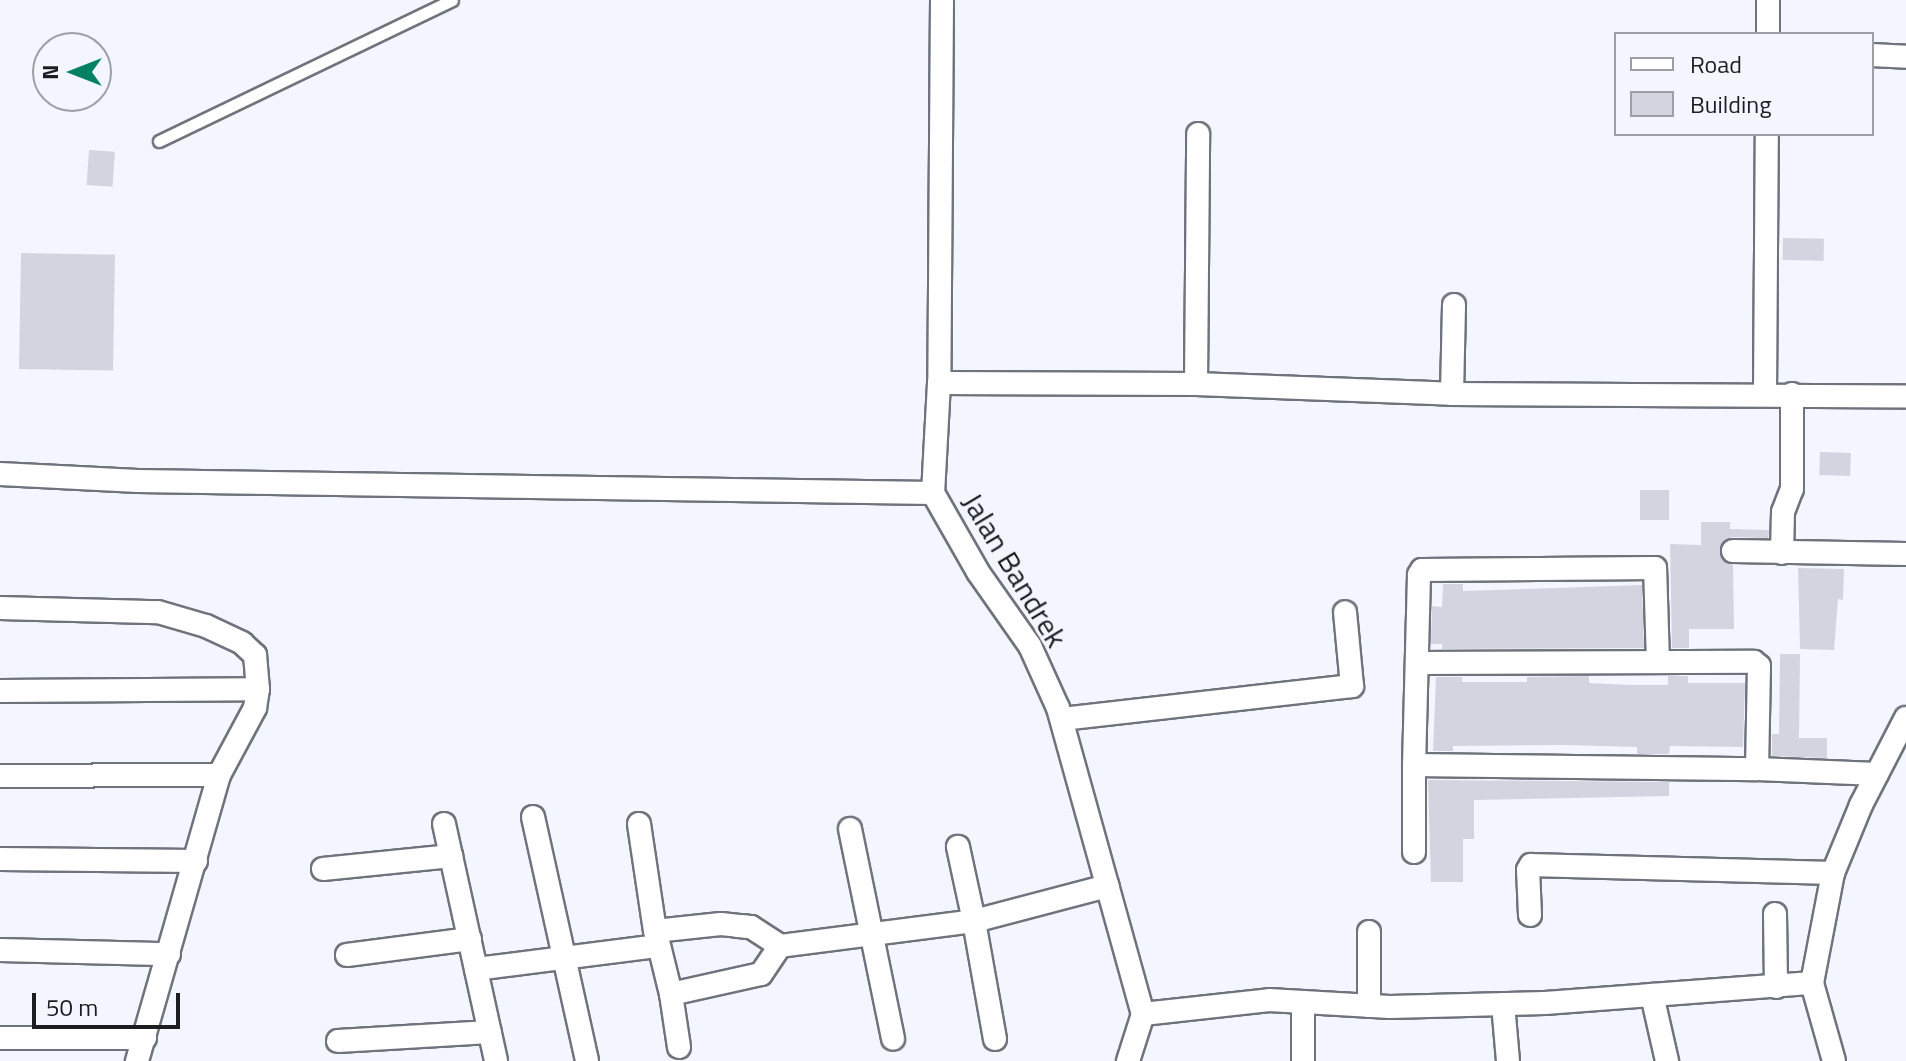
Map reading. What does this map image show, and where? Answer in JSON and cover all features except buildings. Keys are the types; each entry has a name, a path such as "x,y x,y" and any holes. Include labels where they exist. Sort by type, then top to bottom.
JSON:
{"street":[{"name":"Jalan Bandrek","path":"942,0 939,383 933,493 978,572 1030,646 1062,719 1143,1014"},
{"path":"1768,0 1768,32"},
{"path":"1874,55 1906,57"},
{"path":"1196,384 1198,134"},
{"path":"1765,393 1767,136"},
{"path":"1452,394 1454,305"},
{"path":"939,383 1196,384 1452,394 1906,396"},
{"path":"1782,553 1783,512 1792,489 1792,394"},
{"path":"0,474 199,482 933,493"},
{"path":"1733,551 1906,554"},
{"path":"1414,852 1419,575 1422,570 1655,568 1658,662"},
{"path":"0,608 158,612 206,626 242,643 255,655 258,689 255,708 219,775 137,1061"},
{"path":"1062,719 1352,686 1345,612"},
{"path":"1417,663 1747,662 1759,666 1757,769"},
{"path":"0,691 258,689"},
{"path":"1834,1061 1812,983 1833,873 1906,718"},
{"path":"1414,765 1757,769 1877,774"},
{"path":"0,776 219,775"},
{"path":"533,817 567,958 587,1061"},
{"path":"444,824 496,1061"},
{"path":"639,824 657,938 671,994 679,1047"},
{"path":"850,829 893,1039"},
{"path":"958,847 995,1039"},
{"path":"323,869 451,856"},
{"path":"0,859 196,861"},
{"path":"1530,915 1528,870 1531,865 1833,873"},
{"path":"476,969 567,958 721,924 744,926 780,946 974,921 1107,886"},
{"path":"1775,914 1776,987"},
{"path":"1369,932 1369,1006"},
{"path":"347,955 470,939"},
{"path":"671,994 761,974 780,946"},
{"path":"0,950 169,954"},
{"path":"1128,1061 1143,1014 1269,1000 1369,1006 1503,1004 1812,983"},
{"path":"1652,995 1667,1061"},
{"path":"1303,1002 1303,1061"},
{"path":"1503,1004 1508,1061"},
{"path":"338,1041 490,1032"},
{"path":"0,1038 145,1038"}],"lane":[{"path":"159,141 452,0"}]}
